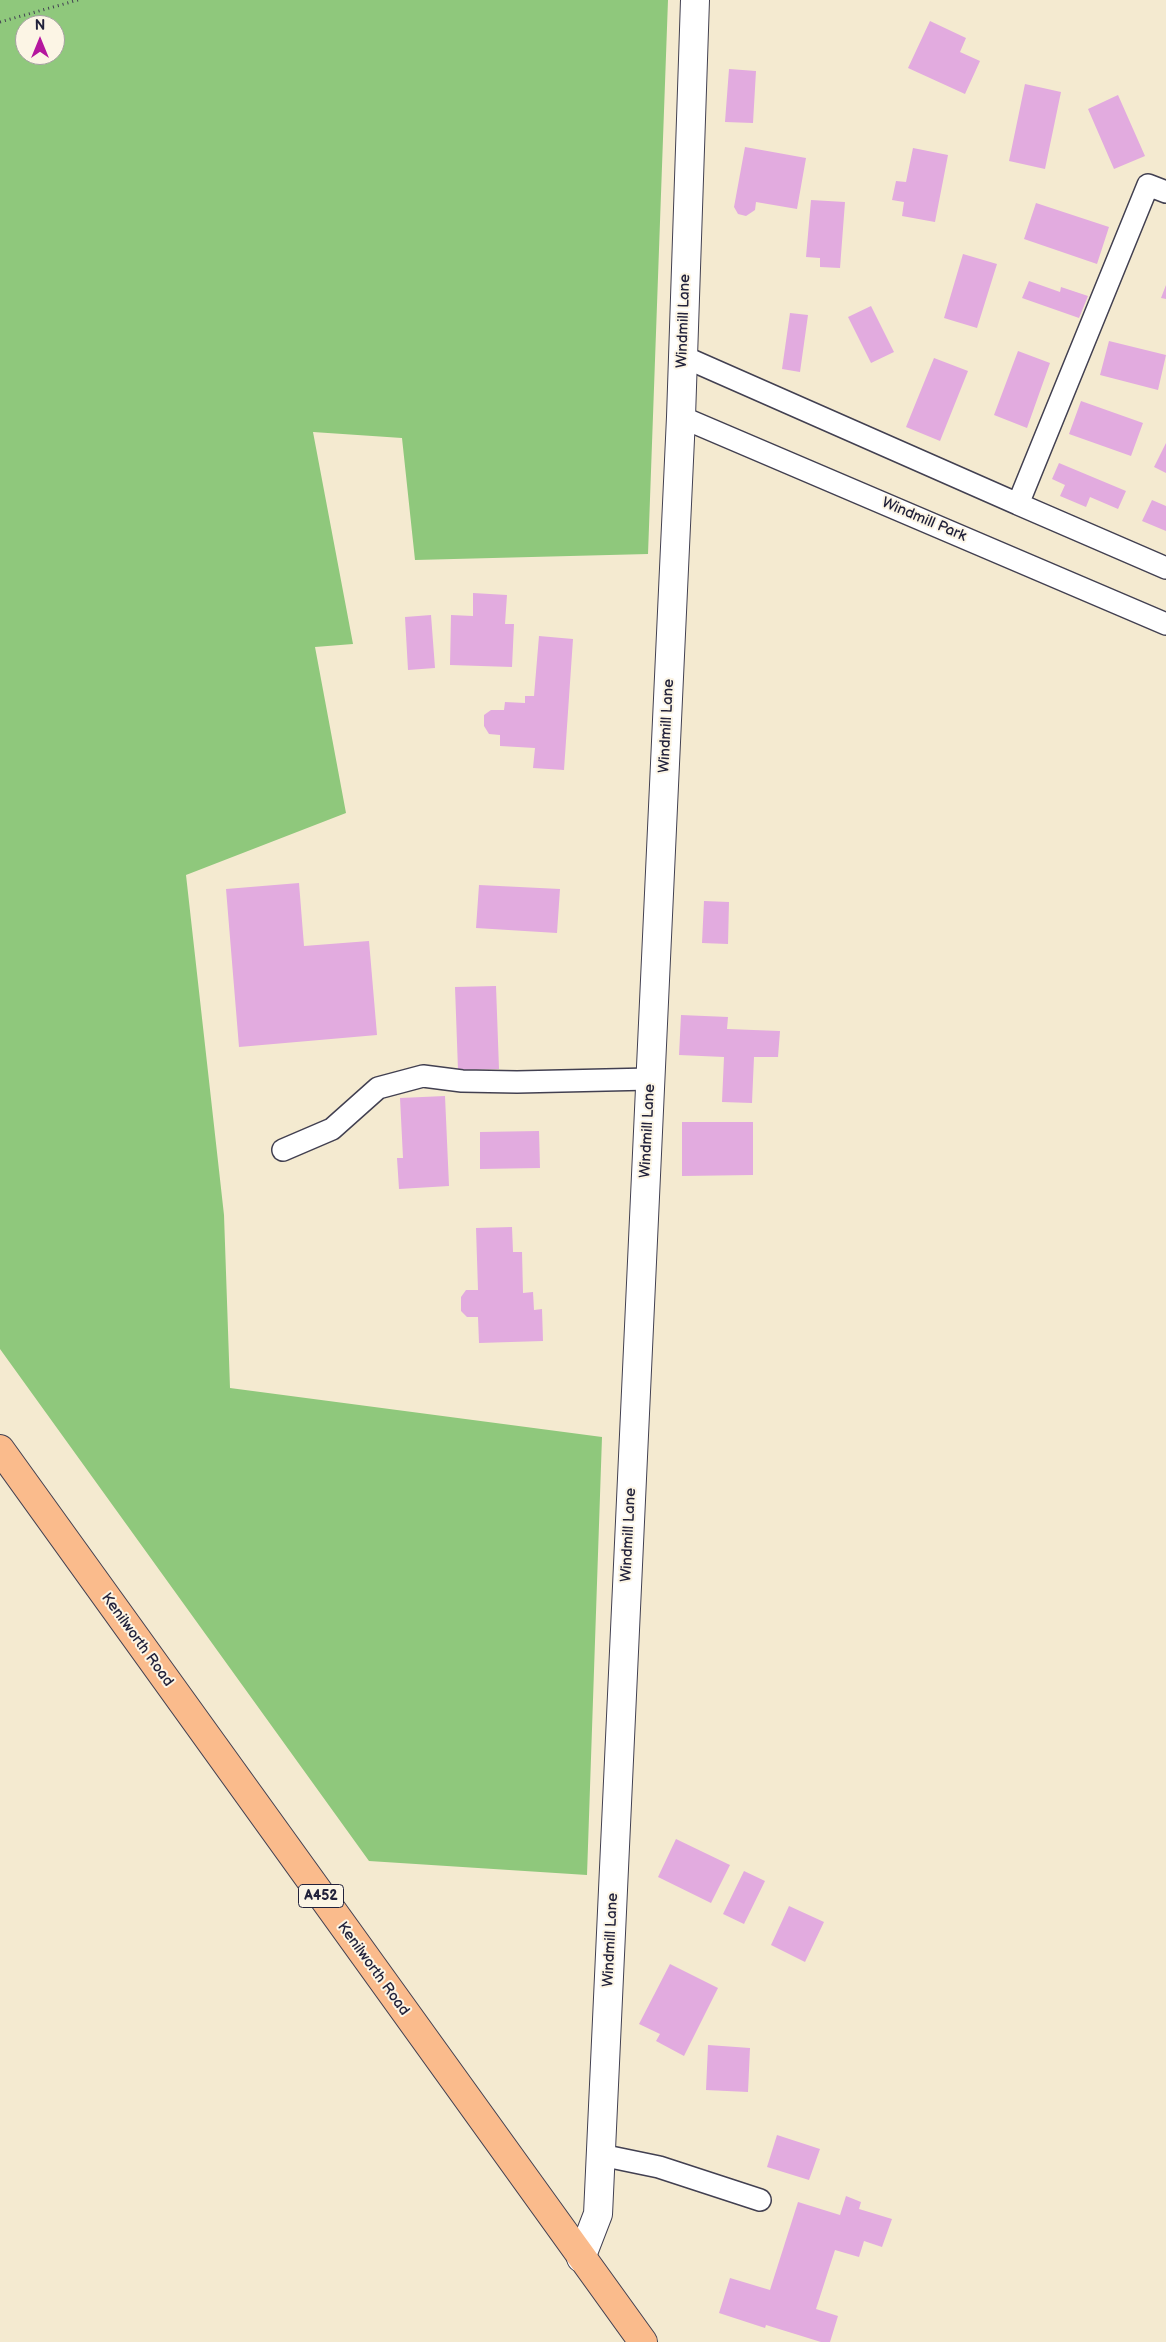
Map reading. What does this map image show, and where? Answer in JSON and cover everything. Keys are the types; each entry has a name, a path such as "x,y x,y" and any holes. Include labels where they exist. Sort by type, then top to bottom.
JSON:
{"highway":[{"name":"Kenilworth Road","path":"0,1449 643,2342"}],"street":[{"name":"Windmill Lane","path":"581,2258 598,2214 601,2155 681,417 695,0"}],"lane":[{"path":"1018,504 1148,185 1166,192"},
{"path":"682,356 1166,568"},
{"name":"Windmill Park","path":"681,417 1166,624"},
{"path":"283,1150 332,1129 378,1088 422,1076 462,1081 517,1082 650,1079"},
{"path":"601,2155 659,2167 760,2200"}],"path":[{"path":"0,22 78,0"}],"green space":[{"path":"0,0 668,0 648,554 415,560 402,438 313,432 353,644 315,647 346,813 186,875 224,1215 230,1388 602,1437 587,1875 369,1861 0,1349"}],"building":[{"path":"930,21 966,38 960,52 980,61 965,94 908,68"},
{"path":"729,69 756,71 753,123 725,122"},
{"path":"1025,84 1061,92 1045,169 1009,161"},
{"path":"1118,95 1145,156 1114,169 1088,109"},
{"path":"745,147 806,158 797,209 756,202 755,210 746,216 738,214 734,207"},
{"path":"913,148 948,155 935,222 902,216 904,202 892,200 896,181 906,182"},
{"path":"811,200 845,202 840,268 820,267 820,258 806,257"},
{"path":"1036,203 1109,227 1097,264 1024,239"},
{"path":"963,254 997,264 977,328 944,318"},
{"path":"1029,281 1060,292 1061,287 1088,296 1079,318 1022,298"},
{"path":"1166,285 1166,299 1161,298"},
{"path":"871,306 894,352 871,363 848,317"},
{"path":"790,313 808,315 800,372 782,369"},
{"path":"1109,341 1166,355 1158,390 1100,375"},
{"path":"1018,351 1050,363 1027,428 994,415"},
{"path":"934,358 968,371 940,441 906,427"},
{"path":"1081,401 1143,423 1131,456 1069,434"},
{"path":"1166,443 1166,473 1154,467"},
{"path":"1059,463 1126,491 1118,509 1090,497 1086,507 1060,496 1065,485 1052,479"},
{"path":"1152,500 1166,506 1166,531 1142,521"},
{"path":"473,593 507,595 505,624 514,624 512,667 450,665 451,615 473,616"},
{"path":"431,615 435,668 408,670 405,617"},
{"path":"539,636 573,639 564,770 533,768 535,748 500,746 500,735 489,734 484,726 484,715 491,710 504,710 505,702 525,703 525,696 534,696"},
{"path":"299,883 304,946 369,941 377,1035 239,1047 226,889"},
{"path":"479,885 560,889 557,933 476,928"},
{"path":"704,901 729,902 728,944 702,943"},
{"path":"496,986 499,1069 458,1070 455,987"},
{"path":"681,1015 728,1017 727,1029 780,1031 778,1057 754,1057 752,1103 722,1102 724,1057 679,1055"},
{"path":"445,1096 449,1186 399,1189 397,1158 403,1158 400,1098"},
{"path":"682,1122 753,1122 753,1175 682,1176"},
{"path":"539,1131 540,1168 480,1169 480,1132"},
{"path":"512,1227 513,1252 522,1252 523,1293 533,1292 534,1310 542,1309 543,1341 479,1343 478,1317 467,1317 461,1311 461,1297 466,1290 478,1290 476,1228"},
{"path":"676,1839 730,1865 711,1903 658,1877"},
{"path":"744,1871 765,1881 744,1924 723,1914"},
{"path":"789,1906 824,1922 805,1962 771,1945"},
{"path":"670,1964 718,1988 684,2056 656,2041 660,2034 639,2024"},
{"path":"708,2045 750,2048 748,2092 706,2090"},
{"path":"777,2135 820,2149 809,2180 767,2167"},
{"path":"846,2196 861,2202 859,2209 892,2219 882,2247 864,2241 859,2257 835,2250 816,2309 838,2316 830,2342 821,2342 766,2325 765,2328 719,2313 730,2278 770,2290 798,2202 840,2215"}]}
